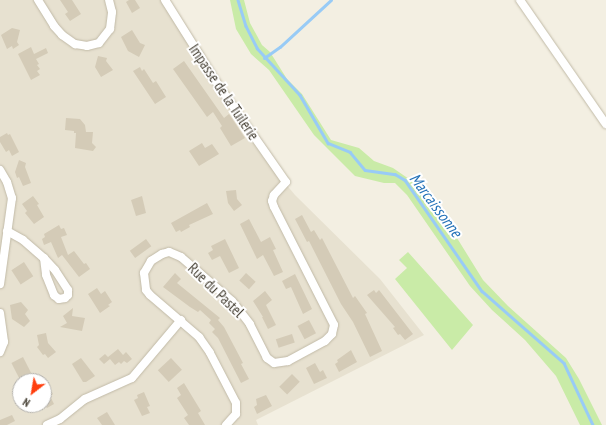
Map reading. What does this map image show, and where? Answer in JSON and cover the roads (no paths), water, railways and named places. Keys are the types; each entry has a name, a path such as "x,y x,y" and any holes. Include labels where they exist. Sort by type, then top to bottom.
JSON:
{"street":[{"path":"38,0 54,26 62,35 75,44 87,46 99,43 107,35 110,29 112,12 109,0"},
{"name":"Impasse de la Tuilerie","path":"165,0 219,86 286,182"},
{"path":"520,0 606,124"},
{"path":"0,170 7,182 12,198 0,284"},
{"name":"Rue du Pastel","path":"226,425 236,414 236,403 204,345 181,320 150,295 144,284 144,273 148,264 162,254 169,252 181,257 225,294 250,324 267,358 274,362 288,361 325,342 332,334 334,325 333,320 272,201 277,191 286,182"},
{"path":"7,231 23,240 44,258"},
{"path":"0,313 4,342 0,352"},
{"path":"47,425 60,419 85,398 132,378 143,368 181,320"}],"waterway":[{"name":"Marcaissonne","path":"238,0 246,26 257,48 300,95 328,143 350,152 365,170 395,174 405,180 482,291 564,363 593,425"},
{"path":"264,58 280,47 331,0"}]}
